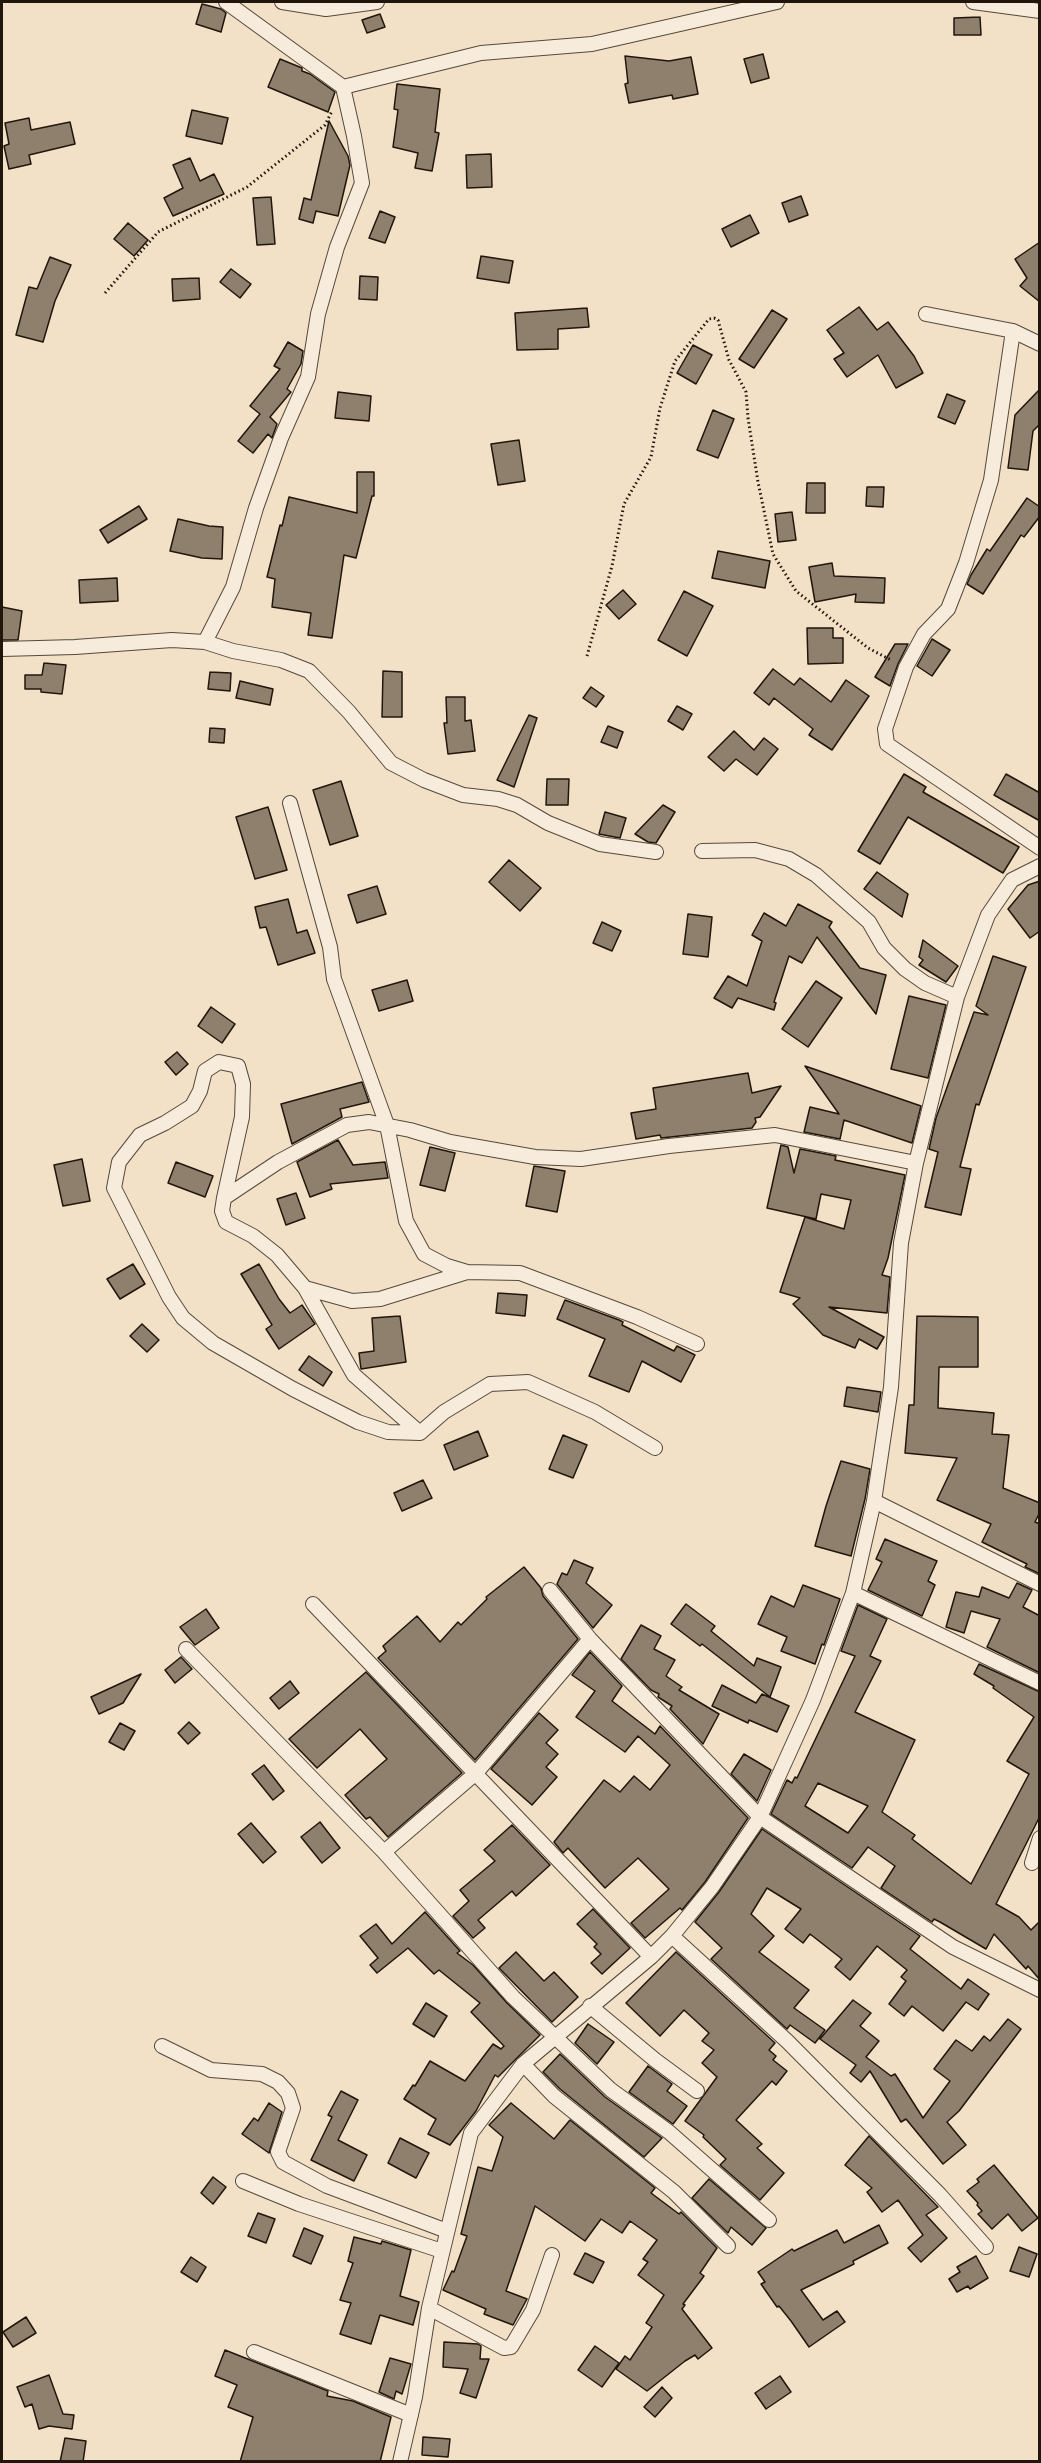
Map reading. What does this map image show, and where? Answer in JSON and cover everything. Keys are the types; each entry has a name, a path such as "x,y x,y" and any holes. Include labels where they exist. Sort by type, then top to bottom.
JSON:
{"street":[{"path":"205,642 232,587 256,508 281,438 308,377 318,314 334,258 362,183 343,87 226,2"},
{"path":"282,2 326,9 376,2"},
{"path":"343,87 481,53 592,44 777,2"},
{"path":"973,2 1040,11"},
{"path":"926,314 1013,331 1040,344"},
{"path":"1013,331 991,480 966,563 948,609 924,634 906,667 885,729 887,744 1040,848"},
{"path":"2,649 75,647 172,640 205,642 233,651 281,660 309,671 349,712 391,763 424,780 464,795 498,799 600,844 656,852"},
{"path":"290,803 330,947 334,979 387,1125 406,1221 424,1254 447,1266 467,1272 520,1273 637,1317 697,1344"},
{"path":"702,851 755,850 789,859 816,875 869,922 884,948 905,969 925,983 957,997"},
{"path":"400,2462 411,2415 429,2308 471,2133 523,2064 651,1957 672,1936 712,1887 760,1817 813,1700 853,1593 874,1501 891,1387 901,1243 916,1163 957,997 988,915 1012,879 1040,866"},
{"path":"420,1433 354,1375 305,1288 277,1255 253,1236 226,1222 222,1211 242,1117 243,1084 237,1066 219,1062 205,1071 200,1091 192,1106 140,1135 119,1162 114,1188 168,1297 183,1318 213,1343 293,1389 357,1422 388,1432 420,1433 444,1412 490,1384 528,1382 595,1412 655,1448"},
{"path":"224,1198 278,1162 347,1125 369,1122 450,1142 535,1157 581,1159 669,1146 775,1135 916,1163"},
{"path":"305,1288 352,1301 380,1299 467,1272"},
{"path":"874,1501 1040,1584"},
{"path":"550,1590 590,1639 760,1817 953,1947 1040,1990"},
{"path":"853,1593 1040,1683"},
{"path":"313,1604 651,1957"},
{"path":"384,1852 477,1773 590,1639"},
{"path":"186,1649 384,1852 513,1996 611,2090 669,2132 769,2220"},
{"path":"1032,1863 1040,1838"},
{"path":"672,1936 787,2040 940,2194 986,2247"},
{"path":"590,2006 697,2091"},
{"path":"162,2046 211,2070 262,2074 278,2082 288,2093 293,2108 278,2152 283,2163 327,2186 447,2231"},
{"path":"523,2064 554,2096 674,2192 728,2246"},
{"path":"243,2181 299,2204 442,2251"},
{"path":"429,2308 504,2348 511,2347 533,2310 552,2255"},
{"path":"254,2352 411,2415"}],"path":[{"path":"105,293 158,232 247,187 325,125 343,87"},
{"path":"587,656 612,566 624,504 651,457 660,408 675,361 709,318 714,318 718,320 729,360 747,392 748,418 758,482 773,554 796,591 868,648 906,667"}],"building":[{"path":"202,4 221,9 226,13 221,32 196,24"},
{"path":"380,14 385,27 367,33 362,20"},
{"path":"980,17 981,35 954,35 954,18"},
{"path":"763,54 769,78 751,83 744,59"},
{"path":"625,56 669,61 691,57 698,94 673,99 672,95 629,103 625,84 628,83"},
{"path":"280,59 302,68 302,71 335,92 328,112 268,87"},
{"path":"397,84 440,89 435,132 439,133 432,171 415,168 418,153 393,147 398,110 394,109"},
{"path":"192,110 228,118 222,144 186,136"},
{"path":"29,118 31,130 70,122 75,144 29,155 31,164 9,169 4,146 9,144 5,123"},
{"path":"329,121 348,156 350,165 338,216 316,211 313,223 299,219 304,198 311,200"},
{"path":"491,154 492,187 467,188 466,155"},
{"path":"190,158 200,181 214,174 224,194 173,216 164,198 183,188 173,165"},
{"path":"801,196 808,215 789,222 782,203"},
{"path":"271,197 275,244 257,245 253,198"},
{"path":"380,211 395,217 385,243 369,238"},
{"path":"750,215 759,233 731,247 722,229"},
{"path":"128,223 148,240 134,256 114,239"},
{"path":"1040,242 1040,302 1020,286 1027,278 1015,259"},
{"path":"481,256 513,261 509,283 477,278"},
{"path":"50,257 71,265 55,301 43,342 16,335 29,287 37,289"},
{"path":"231,269 251,284 240,298 220,282"},
{"path":"360,276 378,277 377,300 359,299"},
{"path":"199,278 200,299 173,301 172,279"},
{"path":"859,307 877,330 888,322 914,356 923,373 896,388 878,355 847,377 834,359 844,353 827,330"},
{"path":"587,308 589,327 558,329 558,349 517,350 515,313"},
{"path":"772,310 787,319 754,368 739,359"},
{"path":"288,342 303,351 301,364 287,389 291,392 270,417 277,424 272,438 268,434 253,453 238,441 260,414 250,406 280,369 274,366"},
{"path":"693,345 712,355 696,384 677,373"},
{"path":"1040,389 1040,424 1033,431 1028,470 1008,468 1015,415"},
{"path":"338,392 371,396 369,421 335,418"},
{"path":"947,394 965,401 955,424 938,417"},
{"path":"713,410 734,419 718,458 697,450"},
{"path":"519,440 525,481 498,485 491,444"},
{"path":"357,472 374,472 374,496 372,496 356,558 344,555 332,638 308,635 311,613 272,607 275,579 267,577 280,525 282,526 289,497 357,513"},
{"path":"807,483 825,483 825,513 806,513"},
{"path":"867,487 884,487 883,507 866,506"},
{"path":"1027,498 1040,507 1040,516 1024,537 1021,535 983,594 967,584 971,575 987,549 990,551"},
{"path":"139,506 147,519 108,543 100,530"},
{"path":"792,512 796,540 778,542 775,514"},
{"path":"178,519 223,527 222,559 202,558 170,551"},
{"path":"718,551 770,561 765,588 712,578"},
{"path":"832,563 834,576 885,578 884,603 855,602 856,594 815,602 809,567"},
{"path":"117,578 118,601 80,603 79,580"},
{"path":"623,590 636,604 619,619 606,605"},
{"path":"684,591 713,606 687,656 658,640"},
{"path":"2,607 22,611 18,640 2,640"},
{"path":"807,628 833,628 833,638 843,638 843,663 808,664"},
{"path":"932,639 950,650 932,676 917,666"},
{"path":"895,644 908,644 890,686 875,677"},
{"path":"44,663 66,665 62,694 41,692 41,689 25,689 25,675 42,675"},
{"path":"773,669 794,685 800,678 831,702 846,680 869,696 832,750 809,735 813,729 774,698 769,705 754,693"},
{"path":"383,671 402,672 402,717 382,717"},
{"path":"210,672 231,673 230,691 208,689"},
{"path":"240,681 273,689 270,705 236,698"},
{"path":"591,687 604,696 596,707 583,698"},
{"path":"446,697 465,697 465,721 471,720 475,751 448,754 444,723 447,723"},
{"path":"677,706 692,714 683,730 668,721"},
{"path":"529,715 537,718 514,787 497,780"},
{"path":"608,726 623,732 617,748 601,742"},
{"path":"210,728 225,729 224,743 209,742"},
{"path":"734,731 754,750 764,738 778,749 757,775 736,759 724,771 708,757"},
{"path":"904,774 926,787 923,792 1019,847 1003,873 908,817 880,864 858,851"},
{"path":"1006,774 1040,793 1040,821 994,795"},
{"path":"547,779 569,779 568,805 546,805"},
{"path":"341,781 358,836 330,845 313,790"},
{"path":"663,805 675,812 656,843 648,842 635,834"},
{"path":"268,807 287,870 255,879 236,817"},
{"path":"605,812 626,818 620,838 599,834"},
{"path":"509,860 541,888 520,911 489,882"},
{"path":"877,872 908,894 902,917 864,889"},
{"path":"1040,881 1040,931 1030,938 1008,909 1028,885"},
{"path":"377,886 386,914 357,923 348,895"},
{"path":"288,899 297,933 307,930 315,953 278,965 266,927 260,928 255,907"},
{"path":"798,904 832,922 829,927 860,968 886,975 876,1014 817,937 802,963 789,956 774,1002 776,1003 774,1010 738,998 732,1008 714,998 728,976 747,986 762,941 752,935 764,913 786,926"},
{"path":"688,914 712,917 708,957 683,954"},
{"path":"602,922 621,931 612,951 593,943"},
{"path":"923,940 958,966 946,982 919,965 923,960 919,957"},
{"path":"993,956 1026,967 979,1105 976,1104 960,1167 971,1169 961,1215 925,1207 938,1152 929,1149 936,1118 974,1012 988,1015 976,1006"},
{"path":"407,980 413,1001 379,1011 372,990"},
{"path":"816,981 842,998 808,1047 782,1029"},
{"path":"909,996 946,1005 928,1078 891,1069"},
{"path":"211,1007 235,1024 222,1043 198,1026"},
{"path":"177,1052 188,1064 176,1075 165,1062"},
{"path":"805,1066 921,1106 912,1143 844,1120 840,1139 804,1132 810,1107 839,1114"},
{"path":"748,1073 752,1093 781,1086 760,1117 755,1118 756,1122 752,1128 636,1139 631,1113 656,1109 653,1088"},
{"path":"362,1082 369,1102 340,1109 342,1117 292,1144 281,1104"},
{"path":"338,1140 353,1165 385,1162 388,1178 330,1184 332,1189 310,1197 297,1162"},
{"path":"781,1145 788,1147 794,1173 800,1149 836,1156 835,1160 905,1175 888,1258 882,1275 890,1277 887,1313 829,1307 884,1337 877,1349 859,1339 855,1348 823,1335 793,1304 800,1298 780,1292 805,1217 844,1229 851,1200 821,1194 816,1219 767,1208"},
{"path":"430,1147 455,1153 445,1191 420,1185"},
{"path":"82,1159 90,1201 63,1206 54,1165"},
{"path":"176,1162 213,1176 205,1197 168,1183"},
{"path":"534,1166 565,1171 557,1212 526,1206"},
{"path":"296,1193 305,1218 286,1225 277,1199"},
{"path":"133,1264 145,1284 120,1299 107,1279"},
{"path":"259,1264 279,1299 290,1313 302,1305 315,1324 279,1349 266,1329 272,1325 241,1274"},
{"path":"498,1293 527,1295 525,1316 496,1313"},
{"path":"565,1300 619,1320 623,1322 622,1325 674,1351 677,1346 695,1355 681,1382 642,1361 629,1392 589,1376 605,1339 557,1319"},
{"path":"400,1316 406,1362 361,1369 359,1353 374,1351 372,1318"},
{"path":"917,1316 978,1317 978,1367 939,1367 938,1408 994,1413 992,1434 1009,1435 1003,1488 1040,1503 1040,1512 1035,1522 1040,1524 1040,1574 1025,1567 1027,1564 982,1542 991,1524 937,1500 957,1458 905,1453 909,1405 914,1405"},
{"path":"142,1324 159,1340 147,1352 130,1336"},
{"path":"309,1356 332,1372 323,1386 299,1370"},
{"path":"847,1387 881,1392 878,1412 844,1406"},
{"path":"478,1431 488,1456 454,1470 444,1445"},
{"path":"563,1435 587,1445 573,1478 549,1469"},
{"path":"841,1461 870,1469 851,1556 815,1546"},
{"path":"423,1480 432,1498 402,1511 394,1493"},
{"path":"885,1539 937,1561 928,1581 935,1585 922,1616 868,1590 882,1562 876,1559"},
{"path":"574,1560 593,1568 586,1583 612,1605 593,1628 557,1584 562,1573 567,1575"},
{"path":"524,1567 541,1588 543,1596 578,1639 475,1760 378,1658 386,1651 383,1646 417,1616 440,1642 458,1622 461,1625 487,1599 486,1597"},
{"path":"1017,1583 1032,1590 1023,1607 1040,1616 1040,1673 987,1647 1000,1619 971,1611 964,1633 946,1627 956,1592 979,1597 982,1587 1009,1598"},
{"path":"803,1585 840,1599 815,1664 781,1651 787,1637 758,1624 771,1596 794,1607"},
{"path":"686,1604 715,1626 711,1631 754,1666 757,1658 781,1667 770,1697 702,1644 700,1646 671,1624"},
{"path":"858,1605 887,1619 870,1656 881,1661 855,1712 915,1740 882,1812 915,1835 912,1839 971,1884 1029,1774 1007,1761 1034,1717 993,1688 994,1686 974,1674 979,1664 1040,1692 1040,1816 996,1904 1019,1917 1031,1930 1040,1921 1040,1980 1028,1966 1026,1969 994,1934 986,1949 934,1919 932,1922 881,1888 895,1866 868,1847 852,1868 771,1814 787,1780 792,1783 795,1777 797,1778 855,1656 841,1651","holes":["818,1783 868,1806 848,1833 805,1806"]},
{"path":"206,1609 219,1628 195,1645 180,1627"},
{"path":"641,1625 661,1636 654,1649 675,1660 666,1676 682,1687 679,1690 719,1714 703,1744 670,1709 672,1706 658,1697 659,1694 651,1690 621,1659"},
{"path":"590,1652 622,1686 612,1701 655,1734 660,1726 748,1818 705,1882 682,1910 680,1908 645,1938 631,1923 669,1889 638,1858 605,1888 568,1848 563,1853 554,1842 604,1780 620,1792 634,1776 650,1790 670,1765 638,1736 625,1752 576,1717 595,1691 572,1675"},
{"path":"181,1657 192,1669 175,1683 165,1670"},
{"path":"366,1672 462,1773 388,1837 370,1817 366,1819 345,1795 387,1759 360,1729 317,1768 289,1739"},
{"path":"141,1674 123,1703 99,1714 91,1697"},
{"path":"290,1681 299,1693 279,1709 270,1698"},
{"path":"722,1685 756,1703 762,1694 789,1706 777,1732 749,1720 748,1723 712,1706"},
{"path":"539,1713 558,1730 546,1743 558,1754 546,1767 557,1777 532,1805 491,1769"},
{"path":"189,1722 200,1733 188,1744 178,1733"},
{"path":"120,1723 135,1731 124,1750 109,1742"},
{"path":"744,1754 771,1770 757,1801 731,1774"},
{"path":"264,1765 284,1791 273,1800 252,1774"},
{"path":"320,1822 340,1848 322,1863 301,1837"},
{"path":"251,1823 276,1852 263,1863 238,1834"},
{"path":"512,1825 550,1865 516,1896 512,1891 478,1920 485,1928 473,1938 453,1916 469,1901 460,1890 495,1861 484,1850"},
{"path":"762,1829 920,1936 910,1949 961,1989 968,1979 989,1994 978,2010 966,2002 943,2031 912,2006 904,2016 889,2004 906,1981 901,1977 907,1970 877,1946 850,1980 835,1967 842,1959 810,1934 803,1943 785,1929 801,1909 767,1888 751,1914 774,1936 759,1952 809,1990 794,2008 825,2030 815,2043 790,2025 787,2029 711,1959 722,1948 695,1922 719,1892"},
{"path":"593,1909 630,1948 602,1974 591,1963 601,1954 594,1947 597,1944 577,1924"},
{"path":"425,1912 460,1951 457,1953 473,1965 540,2035 498,2077 495,2075 476,2111 450,2145 428,2134 436,2119 404,2099 430,2061 465,2081 493,2044 501,2049 504,2046 471,2012 480,2003 439,1970 434,1974 408,1948 377,1973 370,1965 378,1958 360,1936 376,1924 392,1944"},
{"path":"516,1952 544,1981 554,1972 578,1997 552,2022 499,1968"},
{"path":"676,1952 775,2043 769,2050 776,2056 773,2060 787,2071 776,2085 772,2081 736,2120 762,2144 757,2148 784,2173 760,2200 720,2165 726,2159 703,2137 704,2135 685,2121 717,2077 702,2063 714,2050 702,2041 709,2033 684,2010 660,2036 626,2003"},
{"path":"853,2000 871,2013 860,2026 879,2041 866,2057 891,2076 895,2074 923,2118 950,2081 934,2069 956,2040 972,2051 984,2036 990,2041 1008,2019 1021,2029 959,2111 947,2122 966,2145 943,2164 906,2119 901,2122 870,2071 861,2082 850,2073 856,2065 820,2039"},
{"path":"426,2003 447,2016 434,2037 413,2024"},
{"path":"588,2024 614,2042 597,2064 575,2043"},
{"path":"560,2054 605,2097 662,2138 644,2157 560,2089 543,2072"},
{"path":"648,2066 672,2084 667,2091 687,2106 673,2124 629,2092"},
{"path":"341,2091 358,2100 338,2140 367,2155 354,2181 311,2160 332,2117 328,2115"},
{"path":"269,2103 282,2112 269,2153 242,2134 254,2118 258,2121"},
{"path":"511,2103 554,2139 570,2120 655,2188 651,2193 679,2214 681,2212 717,2248 700,2273 704,2276 683,2304 685,2305 682,2309 712,2348 698,2359 695,2355 685,2361 647,2391 616,2369 625,2356 630,2360 652,2327 646,2323 664,2295 638,2275 648,2262 643,2259 657,2240 630,2221 622,2233 601,2219 585,2241 535,2206 506,2291 527,2299 513,2325 484,2314 486,2309 443,2290 452,2271 454,2272 467,2236 461,2234 478,2167 492,2171 503,2137 489,2125"},
{"path":"869,2136 938,2207 926,2215 947,2238 921,2262 908,2248 923,2235 898,2200 882,2212 867,2192 872,2188 845,2165"},
{"path":"400,2138 429,2153 416,2178 388,2163"},
{"path":"994,2165 1038,2218 1022,2231 1008,2214 992,2229 978,2214 982,2211 967,2191 979,2182 977,2179"},
{"path":"213,2177 226,2187 213,2204 201,2193"},
{"path":"709,2179 766,2228 752,2245 731,2227 728,2233 692,2198"},
{"path":"258,2213 275,2219 266,2243 248,2236"},
{"path":"879,2225 888,2243 853,2261 854,2264 801,2290 823,2320 837,2311 845,2322 809,2347 761,2284 765,2282 758,2272 792,2249 794,2251 837,2230 844,2243"},
{"path":"304,2228 323,2236 311,2264 293,2256"},
{"path":"354,2237 381,2244 382,2241 411,2250 400,2296 419,2302 413,2325 380,2315 371,2344 340,2334 351,2303 340,2300 353,2263 348,2261"},
{"path":"1019,2247 1037,2254 1029,2277 1010,2271"},
{"path":"585,2253 604,2262 593,2283 574,2274"},
{"path":"976,2256 988,2278 970,2289 968,2286 957,2292 949,2279 960,2272 957,2267"},
{"path":"191,2257 206,2267 197,2282 181,2272"},
{"path":"26,2317 36,2333 13,2347 3,2332"},
{"path":"444,2342 478,2344 481,2346 480,2359 489,2359 476,2398 460,2393 468,2369 443,2367"},
{"path":"595,2346 619,2363 602,2387 578,2370"},
{"path":"225,2350 328,2391 327,2396 353,2401 391,2417 380,2462 240,2462 253,2417 228,2407 237,2385 215,2376"},
{"path":"390,2358 411,2364 402,2394 396,2391 394,2399 379,2392"},
{"path":"49,2375 63,2414 74,2415 72,2429 49,2426 39,2429 32,2404 25,2407 17,2387"},
{"path":"780,2376 791,2392 766,2409 755,2393"},
{"path":"662,2387 672,2398 655,2417 644,2407"},
{"path":"423,2437 450,2439 448,2457 422,2455"},
{"path":"65,2438 86,2441 83,2462 60,2462"}]}
